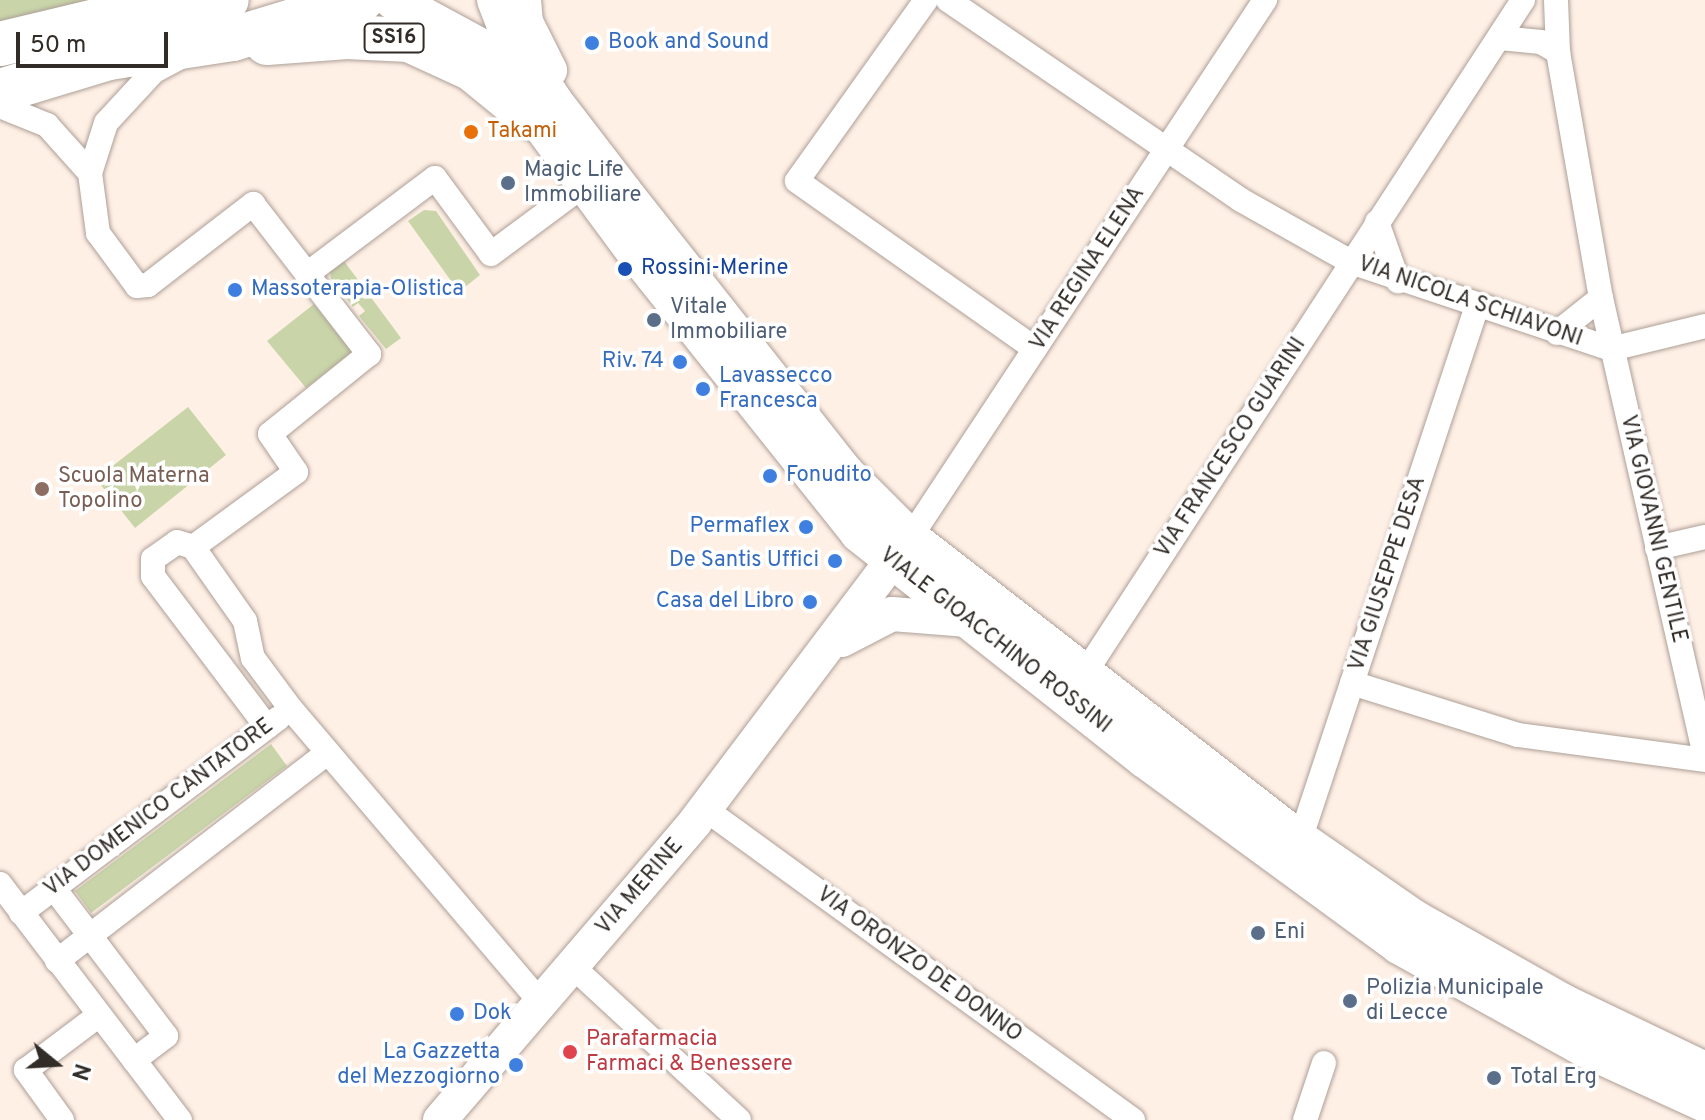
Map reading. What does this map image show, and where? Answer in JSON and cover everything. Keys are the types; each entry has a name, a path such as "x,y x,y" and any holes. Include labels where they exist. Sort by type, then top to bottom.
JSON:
{"highway":[{"name":"SS16","path":"0,91 222,28 361,0"},
{"name":"SS16","path":"0,44 141,10 280,45 347,37 409,40 472,69 543,110"}],"main road":[{"name":"VIALE GIOACCHINO ROSSINI","path":"401,4 453,13 473,0"},
{"name":"VIALE GIOACCHINO ROSSINI","path":"496,0 543,110 584,185 852,526 901,550 1085,673 1300,840 1468,953 1705,1071"},
{"path":"524,0 526,22 551,72 543,110"},
{"name":"VIALE GIOACCHINO ROSSINI","path":"401,4 487,51 543,110 844,472 901,550 968,620 1399,945 1587,1049 1705,1103"},
{"name":"VIA MERINE","path":"443,1119 705,809 831,647 901,550"},
{"name":"VIA MERINE","path":"831,647 892,614 968,620"}],"street":[{"path":"926,0 797,181 1035,349"},
{"name":"VIA NICOLA SCHIAVONI","path":"948,0 1166,151 1351,262 1476,309 1611,349"},
{"name":"VIA REGINA ELENA","path":"901,550 1265,0"},
{"name":"VIA FRANCESCO GUARINI","path":"1085,673 1523,0"},
{"name":"VIA GIOVANNI GENTILE","path":"1556,0 1558,52 1611,349 1705,758"},
{"path":"193,547 296,472 270,434 369,354 253,204 148,285 137,286 98,233 90,173 106,123 153,72 222,28"},
{"path":"1500,38 1541,42 1558,52"},
{"path":"0,106 47,125 90,173"},
{"path":"307,274 435,178 491,254 584,185"},
{"path":"1377,222 1398,281"},
{"path":"1557,333 1601,298"},
{"name":"VIA GIUSEPPE DESA","path":"1300,840 1476,309"},
{"path":"1611,349 1705,326"},
{"path":"1657,548 1705,537"},
{"path":"267,727 153,576 149,566 177,542 193,547 245,621 253,658 291,709"},
{"path":"1352,683 1518,735 1705,758"},
{"name":"VIA DOMENICO CANTATORE","path":"21,913 291,709 541,1003"},
{"path":"57,961 327,753"},
{"name":"VIA ORONZO DE DONNO","path":"705,809 1133,1120"},
{"path":"0,884 180,1120"},
{"path":"53,887 166,1036 134,1060"},
{"path":"572,966 739,1120"},
{"path":"62,1120 26,1070 98,1016"},
{"path":"1660,1050 1705,1054"},
{"path":"1305,1120 1324,1063"}],"green space":[{"path":"0,0 117,0 0,28"},
{"path":"424,210 436,211 480,275 459,292 408,221"},
{"path":"344,261 401,338 386,349 359,316 365,311 358,303 353,307 331,279 330,271"},
{"path":"314,304 352,352 306,388 267,341"},
{"path":"188,407 226,455 135,528 96,479"},
{"path":"271,744 287,766 91,913 75,891"}],"place":[{"name":"Book and Sound","path":"592,43"},
{"name":"Takami","path":"471,132"},
{"name":"Magic Life Immobiliare","path":"508,183"},
{"name":"Rossini-Merine","path":"625,269"},
{"name":"Massoterapia-Olistica","path":"235,290"},
{"name":"Vitale Immobiliare","path":"654,320"},
{"name":"Riv. 74","path":"680,362"},
{"name":"Lavassecco Francesca","path":"703,389"},
{"name":"Fonudito","path":"770,476"},
{"name":"Scuola Materna Topolino","path":"42,489"},
{"name":"Permaflex","path":"806,527"},
{"name":"De Santis Uffici","path":"835,561"},
{"name":"Casa del Libro","path":"810,602"},
{"name":"Eni","path":"1258,933"},
{"name":"Polizia Municipale di Lecce","path":"1350,1001"},
{"name":"Dok","path":"457,1014"},
{"name":"Parafarmacia Farmaci & Benessere","path":"570,1052"},
{"name":"La Gazzetta del Mezzogiorno","path":"516,1065"},
{"name":"Total Erg","path":"1494,1078"}]}
